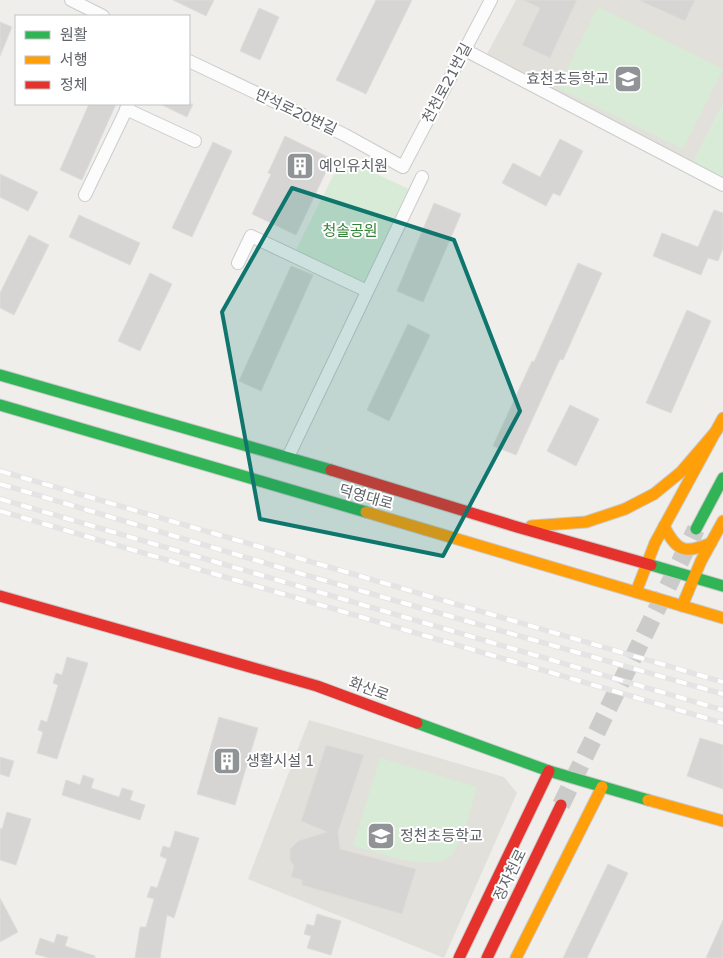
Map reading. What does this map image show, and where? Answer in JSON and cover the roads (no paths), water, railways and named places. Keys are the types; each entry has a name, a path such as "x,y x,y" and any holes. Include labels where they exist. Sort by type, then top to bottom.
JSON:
{"street":[{"path":"71,0 101,15"},
{"name":"천천로21번길","path":"403,166 490,0"},
{"path":"465,50 723,185"},
{"name":"만석로20번길","path":"190,61 345,135 403,166"},
{"path":"85,195 128,106 195,141"},
{"path":"288,457 422,177"},
{"path":"238,263 251,236 368,291"},
{"name":"덕영대로","path":"0,375 288,457 517,527 723,586"},
{"name":"덕영대로","path":"0,405 723,618"},
{"path":"636,592 646,563 664,526 723,418"},
{"path":"517,527 586,522 625,509 654,494 680,472 717,430"},
{"path":"696,529 723,478"},
{"path":"682,606 701,561 723,521"},
{"path":"664,526 671,542 680,549 696,550 711,543"},
{"name":"화산로","path":"0,596 317,686 602,788 723,821"},
{"path":"460,958 549,770"},
{"path":"516,958 602,788"},
{"name":"정자천로","path":"487,958 561,805"}],"tunnel":[{"path":"561,805 696,529"}],"railway":[{"path":"0,471 723,682"},
{"path":"0,484 302,574 723,694"},
{"path":"0,499 723,710"},
{"path":"0,511 723,723"}],"place":[{"name":"효천초등학교","path":"628,79"},
{"name":"예인유치원","path":"300,166"},
{"name":"생활시설 1","path":"227,761"},
{"name":"정천초등학교","path":"381,836"}],"park label":[{"name":"청솔공원","path":"350,231"}]}
